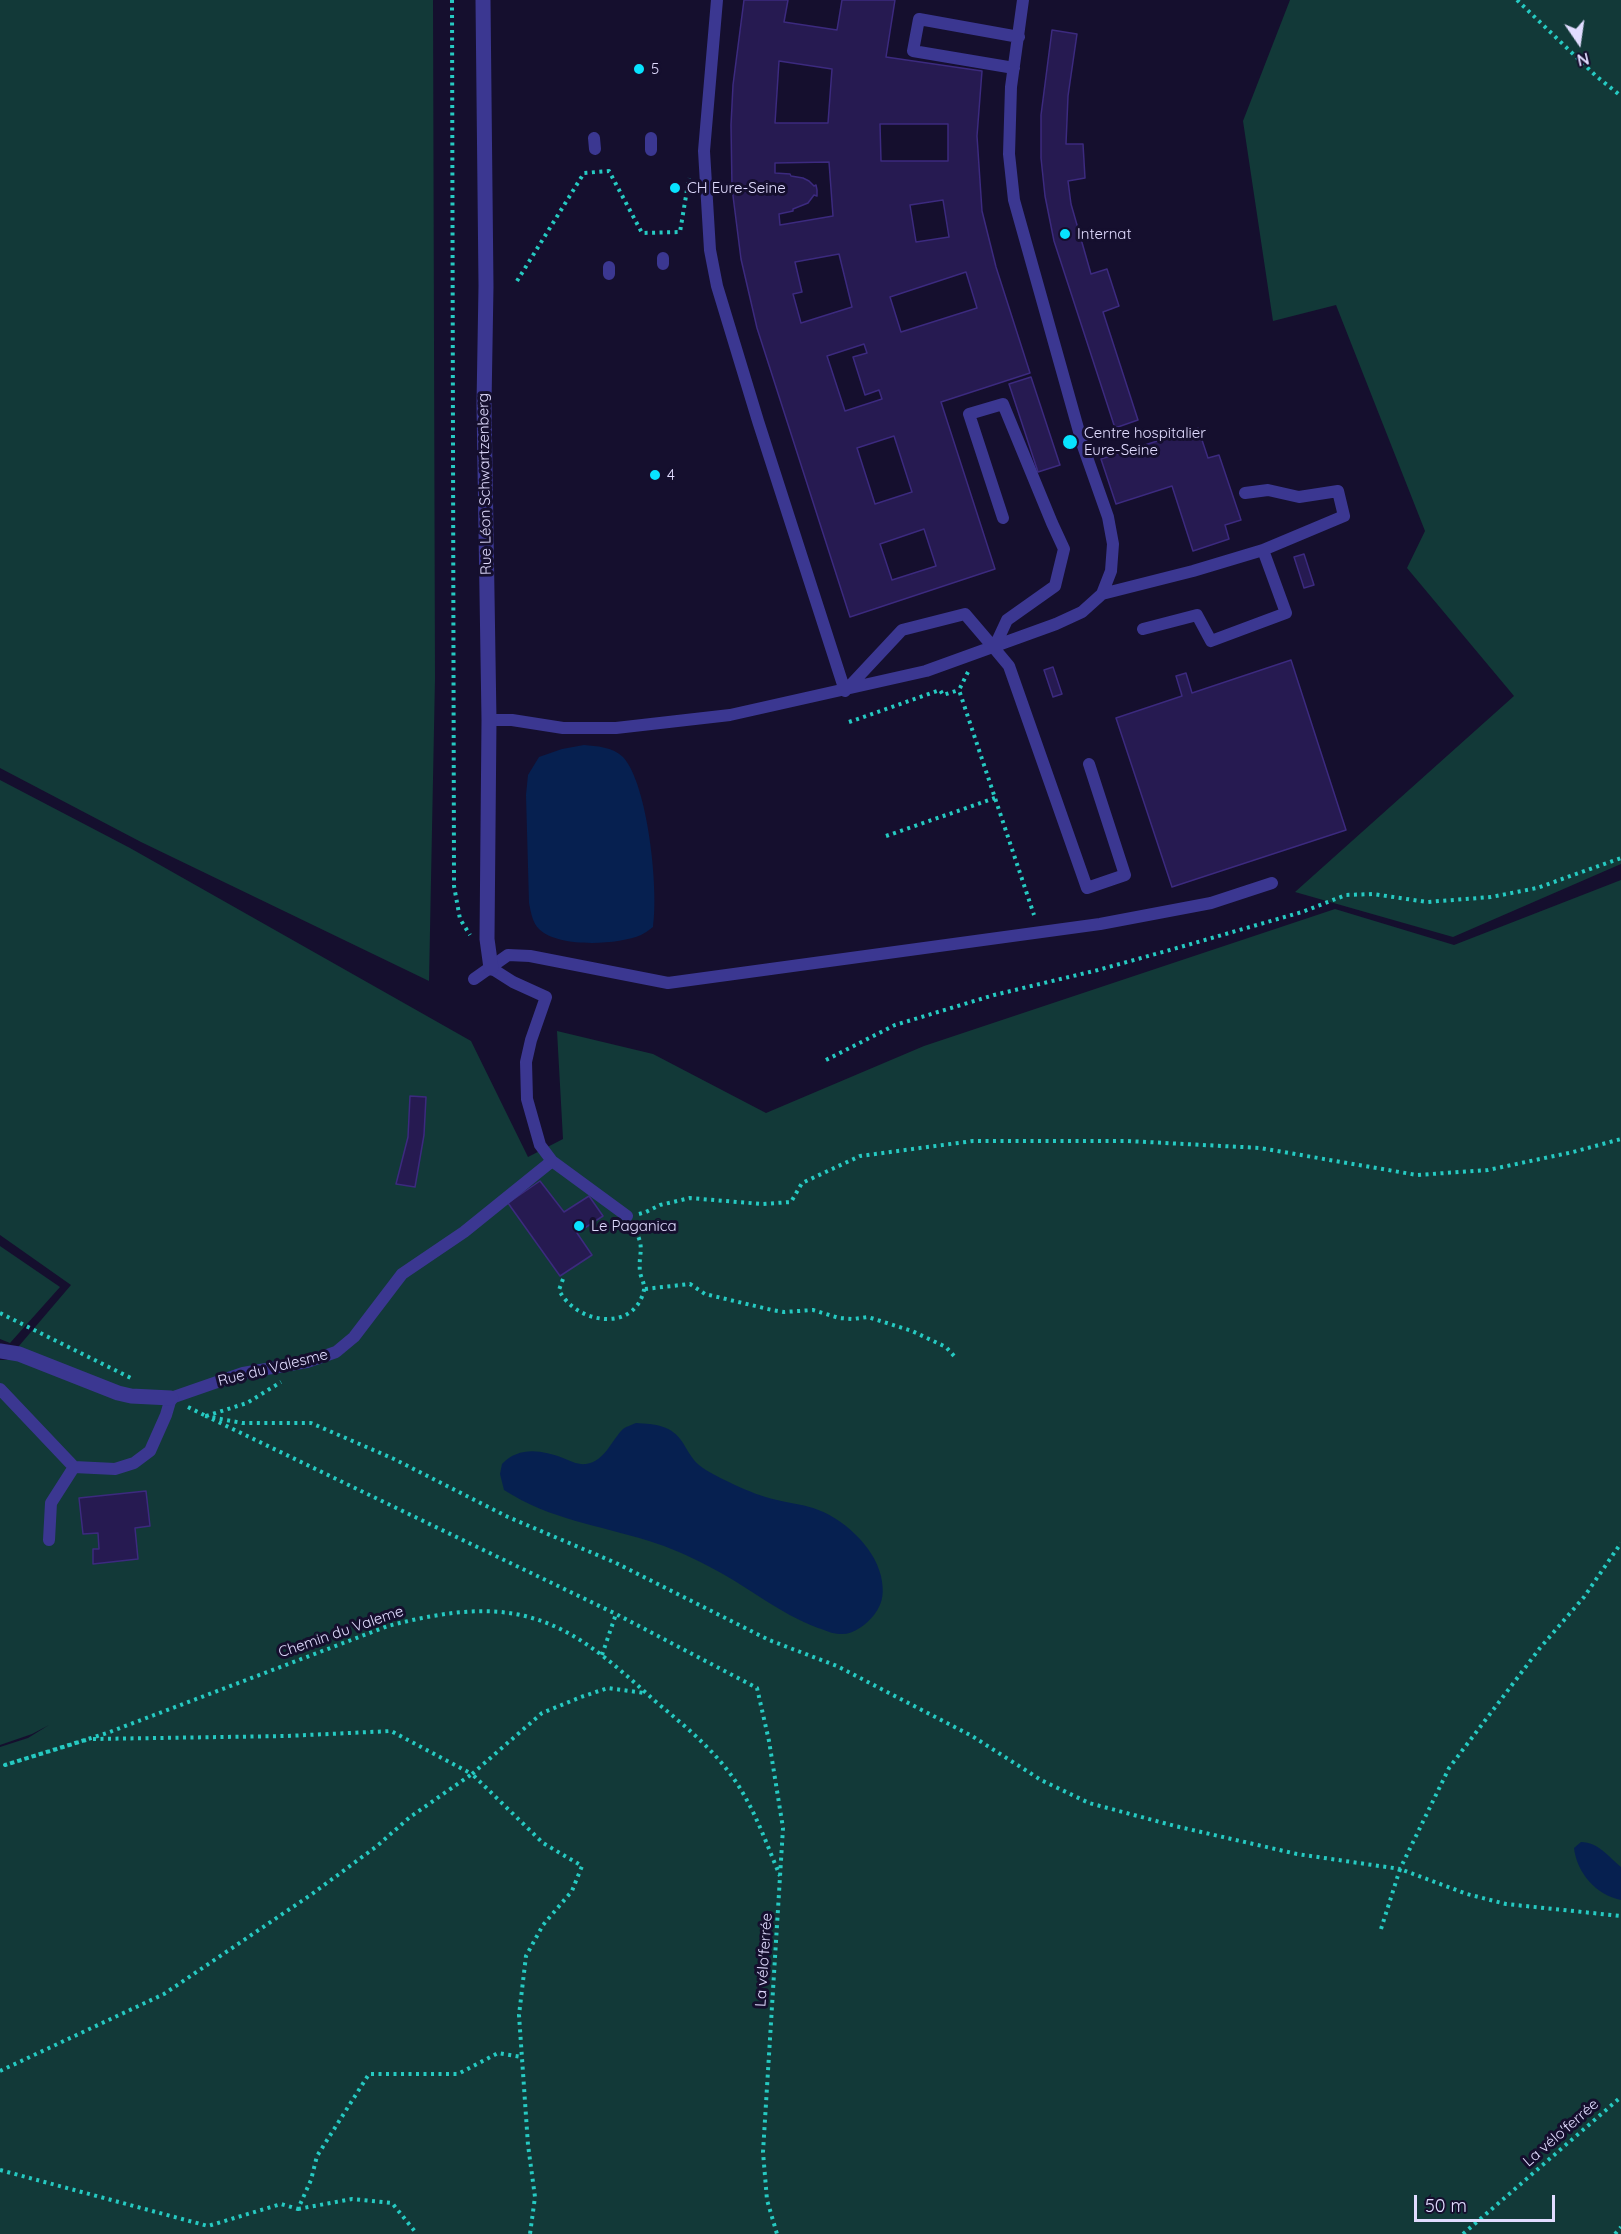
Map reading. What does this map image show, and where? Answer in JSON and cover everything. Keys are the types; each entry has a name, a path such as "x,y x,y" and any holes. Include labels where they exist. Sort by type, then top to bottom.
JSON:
{"street":[{"name":"Rue Léon Schwartzenberg","path":"483,0 486,275 484,404 489,720 487,939 491,968"},
{"name":"Rue du Valesme","path":"0,1351 19,1354 118,1393 171,1398"}],"lane":[{"path":"717,0 704,151 710,250 717,286 758,421 845,691"},
{"path":"489,720 513,720 563,728 616,728 845,691 916,674 994,648 1082,612 1102,594 1112,562 1113,544 1108,517 1083,446 1014,200 1009,154 1011,87 1023,0"},
{"path":"1014,68 913,51 919,19 1019,37"},
{"path":"994,648 1007,620 1054,586 1064,549 1003,404 969,414 978,448 1003,518"},
{"path":"1102,594 1193,571 1263,550 1344,516 1338,491 1299,497 1268,490 1245,493"},
{"path":"1143,629 1197,615 1211,641 1286,613 1263,550"},
{"path":"845,691 902,630 965,614 1017,673 1087,888 1125,875 1089,764"},
{"path":"474,979 508,955 530,956 668,982 1100,924 1211,903 1272,883"},
{"path":"491,968 513,982 546,997 527,1042 526,1062 527,1099 540,1145 552,1161 627,1216"},
{"name":"Rue du Valesme","path":"171,1398 243,1373 307,1362 323,1357 346,1345 362,1328 402,1274 464,1232 552,1161"},
{"path":"0,1389 74,1467 115,1469 134,1463 150,1452 171,1398"},
{"path":"49,1540 51,1503 74,1467"}],"path":[{"path":"452,0 454,886 460,919 471,937 487,939"},
{"path":"1517,0 1596,76 1621,96"},
{"path":"517,281 584,173 609,171 642,233 680,232 691,169 704,169"},
{"path":"849,722 940,690 943,695 959,690 970,669 966,657"},
{"path":"959,690 1034,915"},
{"path":"886,836 995,798"},
{"path":"826,1060 895,1025 994,994 1170,951 1302,912 1346,895 1373,894 1427,902 1491,897 1537,888 1621,858"},
{"path":"563,1279 560,1290 564,1300 591,1318 620,1319 636,1308 645,1288 640,1272 641,1240 627,1216 690,1198 762,1204 791,1202 802,1183 860,1156 973,1141 1128,1141 1260,1148 1417,1175 1488,1170 1621,1139"},
{"path":"645,1288 690,1284 705,1294 772,1310 784,1312 813,1310 839,1318 868,1317 912,1331 946,1347 954,1356"},
{"path":"0,1313 139,1382"},
{"path":"206,1416 248,1403 274,1388 307,1362"},
{"path":"171,1398 616,1614 602,1655"},
{"path":"206,1416 242,1423 311,1424 393,1459 508,1517 616,1563 769,1640 837,1666 972,1736 1041,1780 1089,1803 1175,1826 1297,1854 1400,1869 1467,1894 1506,1904 1621,1916"},
{"path":"1381,1929 1400,1869 1449,1768 1540,1648 1584,1597 1621,1543"},
{"name":"Chemin du Valeme","path":"86,1740 5,1765 15,1762 86,1740 368,1632 424,1617 445,1614 492,1612 531,1617 567,1632 602,1655 706,1745 724,1766 752,1809 781,1879"},
{"name":"La vélo'ferrée","path":"616,1614 757,1688 769,1741 783,1828 763,2152 767,2200 777,2234"},
{"path":"0,2071 164,1994 312,1894 377,1846 410,1817 472,1774 542,1713 608,1688 646,1693"},
{"path":"86,1740 286,1736 391,1731 472,1774 543,1844 582,1866 572,1891 543,1925 526,1956 519,2015 528,2145 535,2197 530,2234"},
{"name":"Chemin du Valeme","path":"0,1766 86,1740"},
{"path":"298,2209 311,2180 316,2156 369,2074 458,2074 498,2053 522,2058"},
{"name":"La vélo'ferrée","path":"1463,2234 1621,2097"},
{"path":"0,2170 208,2226 281,2204 298,2209 352,2199 392,2203 417,2234"},
{"path":"1615,2234 1621,2227"}],"green space":[{"path":"0,0 433,0 435,678 429,981 141,842 0,768"},
{"path":"1290,0 1621,0 1621,864 1453,937 1295,892 1514,696 1407,568 1425,531 1336,305 1273,321 1243,121"},
{"path":"0,780 130,848 471,1041 528,1157 563,1139 557,1031 653,1054 766,1113 924,1046 1335,909 1454,945 1621,880 1621,2234 0,2234 0,1747 28,1738 49,1725 32,1734 0,1745 0,1360 7,1360 71,1285 0,1235"},
{"path":"0,1246 60,1287 10,1343 0,1339"}],"water":[{"path":"584,745 609,749 619,754 632,771 645,813 653,865 653,927 641,935 604,943 574,942 548,935 535,923 529,903 526,795 528,775 539,757 562,749"},
{"path":"636,1423 656,1425 674,1432 690,1455 707,1471 761,1496 804,1505 824,1512 855,1534 872,1554 881,1576 882,1596 880,1606 874,1615 863,1626 850,1633 829,1632 789,1615 722,1574 679,1552 649,1541 557,1515 504,1490 500,1474 502,1464 516,1454 539,1452 586,1464 598,1459 623,1429"},
{"path":"1581,1842 1598,1847 1621,1867 1621,1900 1604,1893 1589,1882 1579,1866 1574,1848"}],"building":[{"path":"744,0 788,0 784,22 837,30 842,0 895,0 886,57 982,71 977,136 982,211 996,267 1030,373 941,402 995,569 850,617 757,328 741,259 732,188 733,85","holes":["779,61 832,69 828,123 775,123","880,124 948,124 948,161 881,161","829,162 833,216 780,225 779,214 793,211 808,203 814,195 817,196 817,190 816,185 814,186 803,178 775,173 775,163","943,200 949,237 916,242 910,205","839,254 852,307 801,323 793,294 802,292 795,262","966,272 977,308 901,332 890,297","864,344 867,353 853,357 865,395 879,390 882,399 845,411 827,356","894,436 912,492 875,504 857,448","924,529 936,566 892,580 880,544"]},
{"name":"Internat","path":"1052,30 1077,34 1068,96 1066,144 1083,144 1085,178 1068,181 1071,204 1091,274 1107,269 1119,306 1103,312 1138,420 1115,428 1054,241 1045,196 1041,158 1041,115"},
{"path":"1031,377 1060,465 1038,472 1009,384"},
{"path":"1198,428 1208,458 1219,455 1241,520 1225,525 1229,539 1193,551 1172,486 1116,504 1101,459"},
{"path":"1304,554 1314,585 1304,588 1294,557"},
{"path":"1291,660 1346,830 1172,887 1116,718 1182,696 1176,676 1186,673 1192,693"},
{"path":"1053,667 1062,694 1053,697 1044,670"},
{"path":"410,1096 426,1097 424,1135 415,1187 396,1184 408,1137"},
{"path":"540,1181 564,1212 589,1196 603,1216 577,1233 592,1255 560,1276 508,1203"},
{"path":"146,1491 150,1526 135,1528 138,1559 93,1564 93,1549 99,1549 98,1533 83,1534 79,1498"}],"place":[{"name":"5","path":"639,69"},
{"name":"CH Eure-Seine","path":"675,188"},
{"name":"Internat","path":"1065,234"},
{"name":"Centre hospitalier Eure-Seine","path":"1070,442"},
{"name":"4","path":"655,475"},
{"name":"Le Paganica","path":"579,1226"}]}
